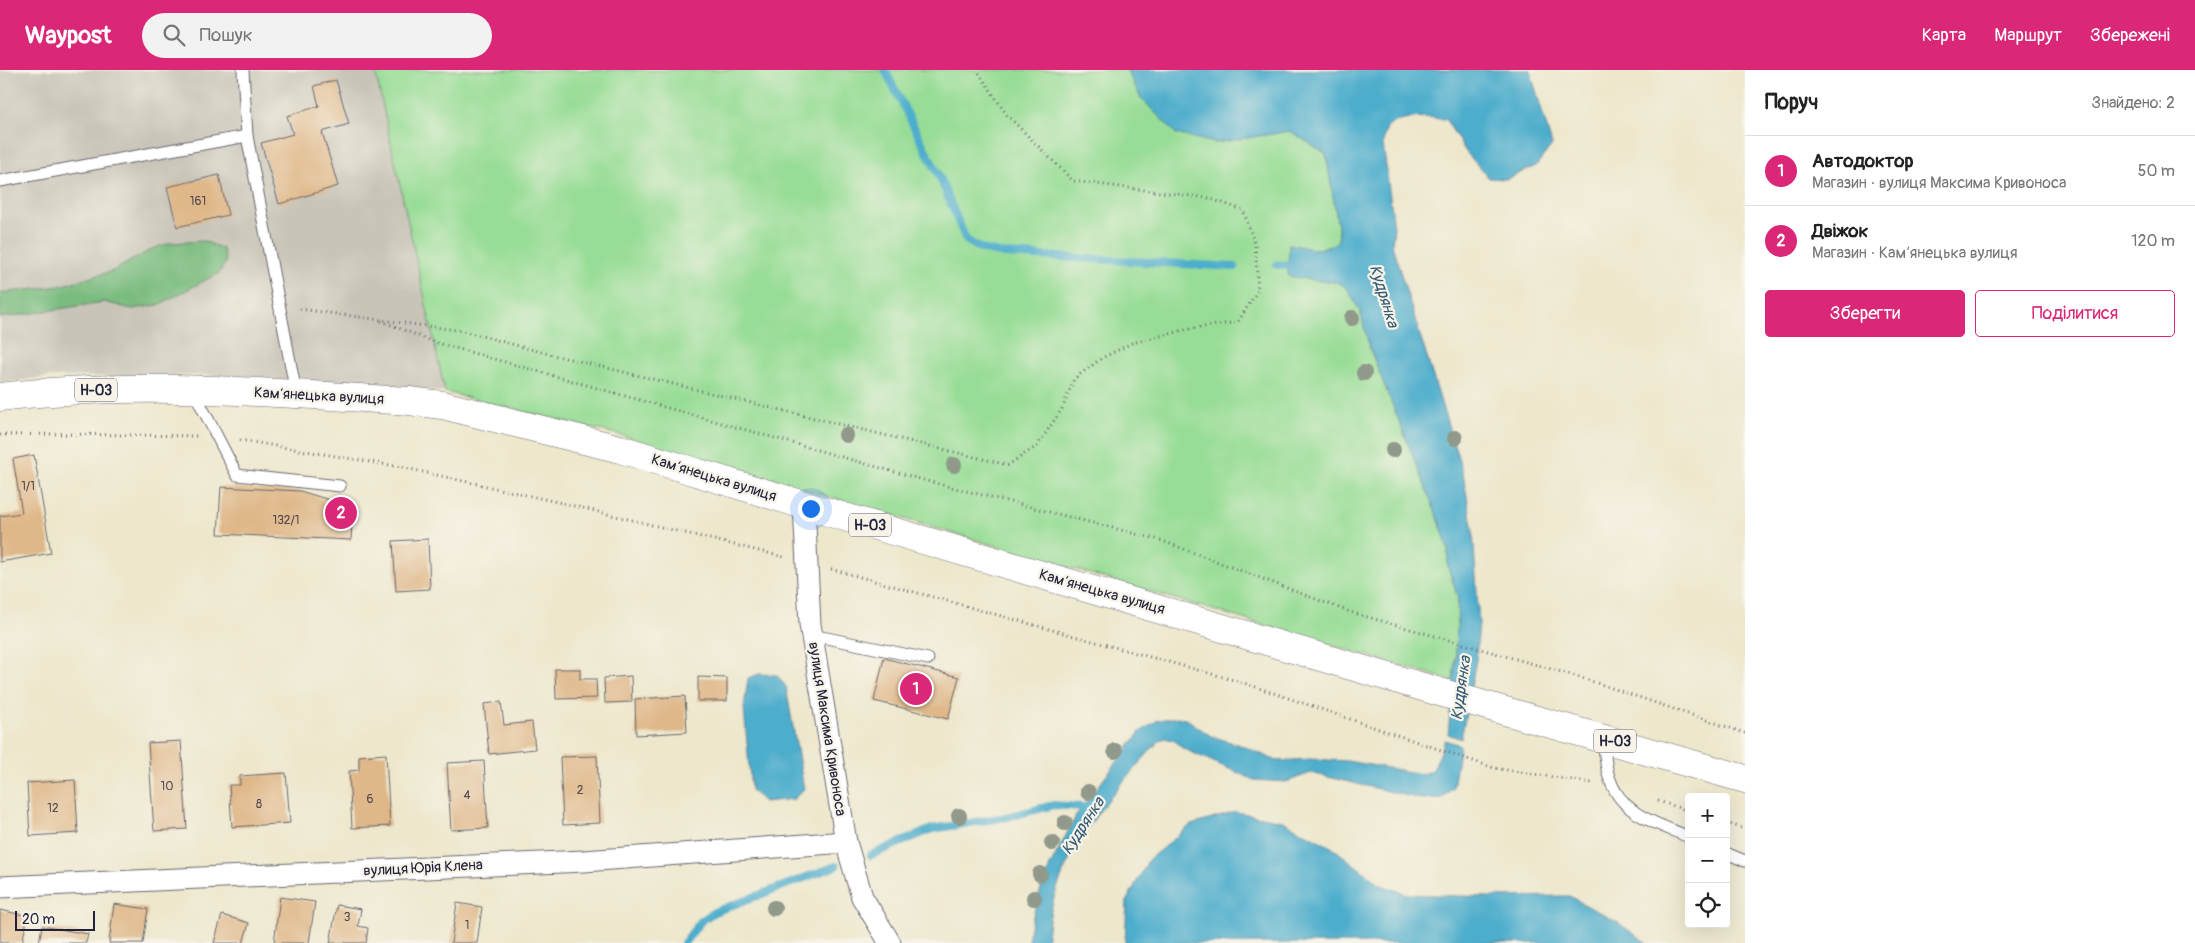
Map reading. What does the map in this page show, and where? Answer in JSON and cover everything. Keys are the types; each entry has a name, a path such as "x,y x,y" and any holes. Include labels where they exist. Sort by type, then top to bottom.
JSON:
{"main road":[{"name":"Камʼянецька вулиця","path":"0,397 49,391 192,389 409,401 442,405 620,449 1484,705 1603,738"},
{"name":"Н-03","path":"1603,738 1745,779"}],"street":[{"name":"вулиця Максима Кривоноса","path":"804,505 812,635 846,842 862,897 890,943"},
{"name":"вулиця Юрія Клена","path":"0,887 584,861 846,842"}],"lane":[{"path":"243,70 247,136 296,394"},
{"path":"1,180 247,136"},
{"path":"192,389 236,475 340,486"},
{"path":"812,635 928,659"},
{"path":"1603,738 1609,776 1616,795 1634,814 1685,835"},
{"path":"1730,855 1745,861"}],"path":[{"path":"280,306 463,331 545,353 1008,465 1037,446 1062,409 1074,379 1102,358 1132,343 1189,330 1238,322 1258,290 1255,244 1243,210 1208,198 1073,181 1007,115 977,70"},
{"path":"376,320 434,342 927,481 1160,540 1350,612 1576,676 1744,733"},
{"path":"0,436 57,434 217,437 401,467 562,503 807,562 884,585 1241,682 1494,768"},
{"path":"1730,824 1745,829"}],"shaded area":[{"path":"0,70 375,70 445,392 208,375 48,377 0,383"}],"green space":[{"path":"375,70 1127,70 1141,98 1215,143 1290,131 1326,154 1339,232 1338,241 1326,248 1314,249 1289,244 1319,281 1338,282 1347,288 1360,311 1370,349 1440,523 1448,549 1448,566 1458,599 1458,629 1453,681 624,436 445,392"},
{"path":"204,241 223,249 226,262 219,273 158,305 132,309 104,302 0,318 0,293 60,286 113,271 152,249 170,243"}],"water":[{"name":"Кудрянка","path":"1127,70 1530,70 1552,145 1536,166 1506,179 1489,178 1466,152 1446,120 1440,119 1424,117 1398,121 1387,128 1383,144 1394,227 1392,245 1463,473 1473,531 1479,623 1476,660 1461,739 1448,734 1456,654 1458,599 1448,566 1448,549 1440,523 1370,349 1360,311 1347,288 1338,282 1288,276 1289,244 1320,249 1326,248 1338,241 1339,232 1326,154 1290,131 1215,143 1176,134 1141,98"},
{"path":"759,674 777,675 786,687 804,789 794,799 764,802 751,790 744,708 748,678"},
{"name":"Кудрянка","path":"1178,717 1188,720 1211,736 1243,746 1277,761 1309,759 1347,761 1422,774 1433,770 1445,740 1460,745 1453,788 1442,798 1421,799 1311,773 1286,782 1254,780 1182,748 1175,741 1165,738 1158,742 1119,786 1084,834 1058,886 1050,914 1047,943 1028,943 1030,927 1039,894 1050,866 1077,814 1140,732 1158,720"},
{"path":"1236,812 1283,821 1333,848 1381,885 1407,894 1489,897 1569,896 1617,922 1647,943 1125,943 1127,900 1149,859 1191,825"}],"building":[{"path":"336,80 349,124 322,132 338,186 279,204 261,143 293,134 287,116 319,106 314,86"},
{"path":"219,175 228,215 177,227 167,187"},
{"path":"34,455 51,553 0,562 0,516 22,513 13,459"},
{"path":"221,487 300,491 353,507 351,540 218,534"},
{"path":"428,539 430,589 396,591 393,541"},
{"path":"884,658 959,677 948,719 874,701"},
{"path":"555,669 580,669 580,679 596,679 597,698 556,699"},
{"path":"631,676 632,702 605,703 604,678"},
{"path":"698,677 727,678 727,701 698,701"},
{"path":"685,696 687,732 636,735 635,699"},
{"path":"501,702 504,725 532,722 535,749 489,754 484,704"},
{"path":"181,741 187,829 154,831 148,743"},
{"path":"386,754 390,826 352,828 349,771 359,770 359,756"},
{"path":"597,756 600,823 563,825 560,757"},
{"path":"484,761 488,828 451,830 447,763"},
{"path":"286,773 290,823 232,827 229,785 240,785 240,776"},
{"path":"75,780 78,833 30,836 27,783"},
{"path":"280,897 315,902 309,943 274,943"},
{"path":"457,903 482,907 477,943 451,943"},
{"path":"114,904 148,909 143,943 109,943"},
{"path":"337,905 361,909 358,926 368,928 366,943 330,943"},
{"path":"0,910 28,916 22,943 0,943"},
{"path":"222,915 249,923 243,943 214,943"},
{"path":"42,926 88,934 86,943 39,943"}],"waterway":[{"path":"885,70 940,178 966,240 981,249 1004,254 1235,267"},
{"path":"1277,265 1299,264"},
{"name":"Кудрянка","path":"871,855 932,829 1007,817 1054,805 1082,807"},
{"path":"684,943 701,921 714,912 836,866"}],"place":[{"name":"Двіжок","path":"341,513"},
{"name":"Автодоктор","path":"916,689"}]}
